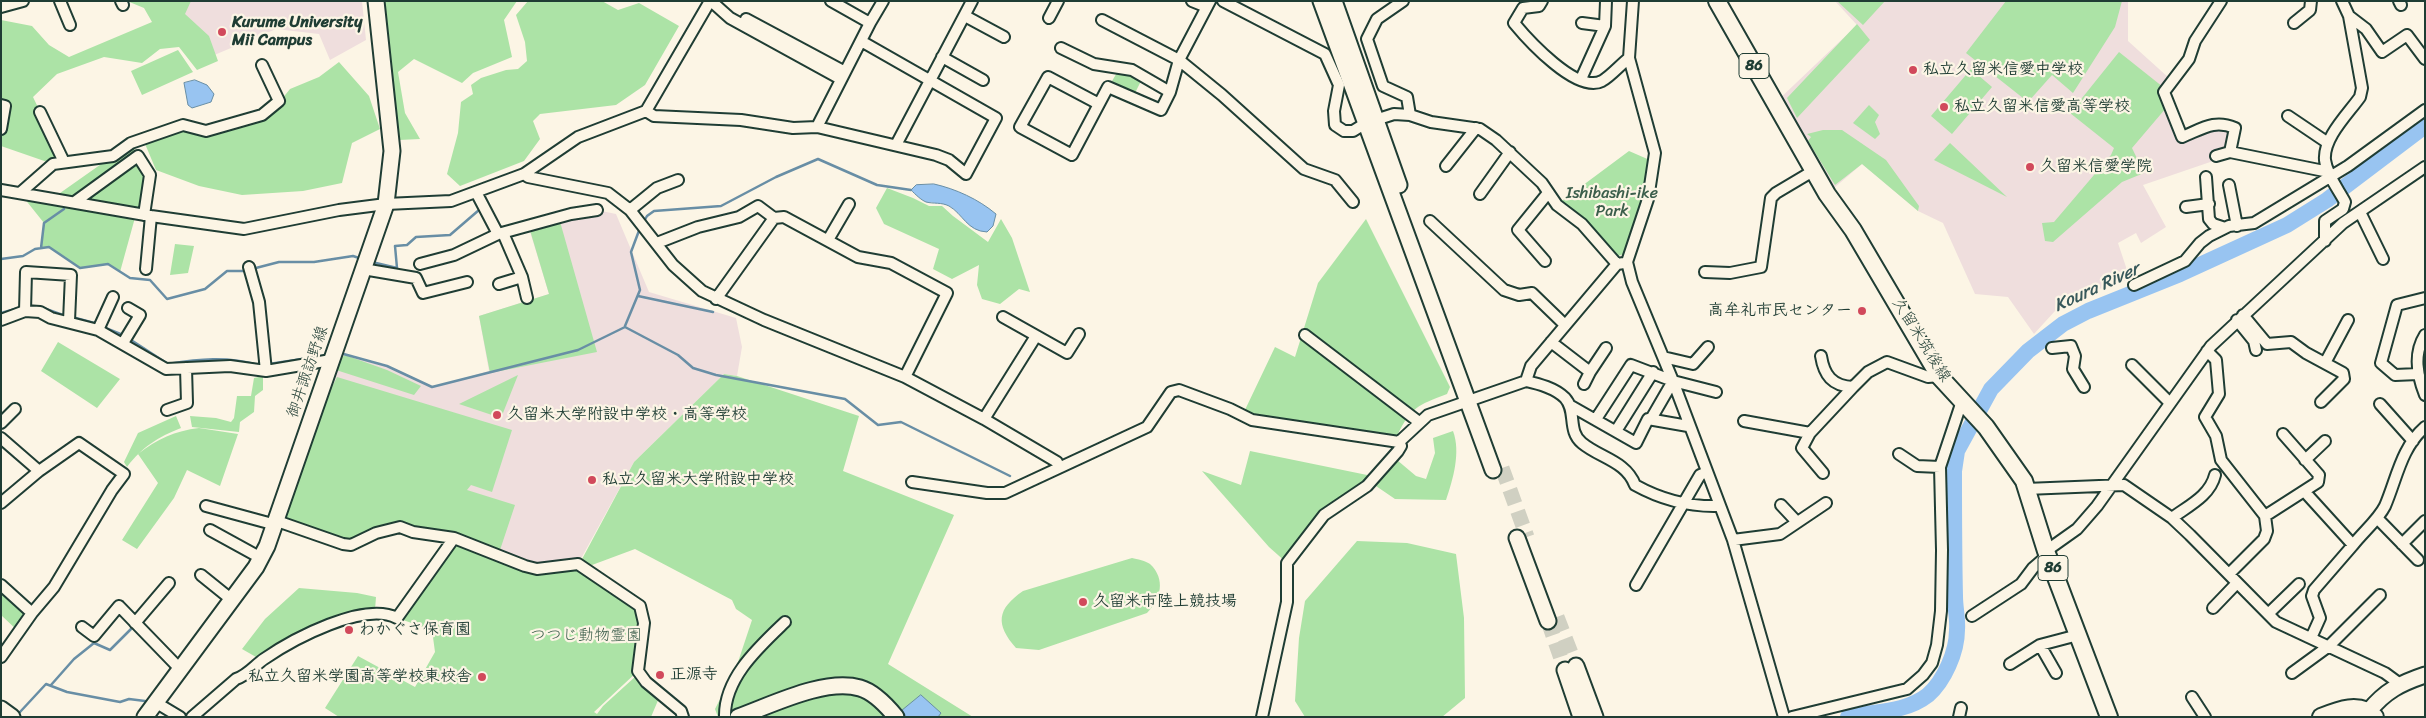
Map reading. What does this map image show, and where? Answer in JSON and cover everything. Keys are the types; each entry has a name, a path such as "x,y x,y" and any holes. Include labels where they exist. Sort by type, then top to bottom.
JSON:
{"main road":[{"name":"久留米筑後線","path":"1717,1 1814,171 1878,270 1939,376 1983,425 2024,481 2047,553 2109,717"},
{"path":"2321,717 2346,707 2372,714"}],"street":[{"path":"1,7 22,1"},
{"path":"60,1 70,25"},
{"name":"御井諏訪野線","path":"145,717 261,558 277,523 331,360 386,204 392,152 376,1"},
{"path":"1,190 148,216 244,229 339,210 386,204 450,201 524,174 578,137 646,111 711,1 843,76"},
{"path":"831,1 870,23"},
{"path":"817,127 883,1"},
{"path":"896,145 972,1"},
{"path":"1049,18 1058,1"},
{"path":"1099,104 1048,77 1020,128 1072,155 1099,104 1108,87 1161,110 1170,92 1179,60 1209,4 1192,1"},
{"path":"1321,1 1371,121 1497,469"},
{"path":"1334,1 1371,121"},
{"path":"1403,1 1378,19 1367,39 1384,86 1407,97 1410,114"},
{"path":"1542,1 1539,6 1523,8 1514,23 1531,44 1570,76 1601,82 1629,58"},
{"path":"1581,79 1605,26 1606,1"},
{"path":"1526,381 1531,366 1564,324 1622,263 1648,199 1655,153 1629,58 1633,1"},
{"path":"2221,1 2195,41 2189,59 2164,92 2182,136 2222,122 2235,128 2230,152"},
{"path":"2294,23 2310,10 2311,1"},
{"path":"2325,241 2325,221 2343,209 2345,202 2331,176 2325,159 2328,143 2360,97 2362,88 2349,16 2342,1"},
{"path":"1228,2 1325,54 1339,85 1334,111 1335,125 1344,131 1353,131 1371,121 1394,114 1410,114 1431,122 1476,128 1496,140 1510,152 1542,183 1557,205 1582,224 1622,263 1632,282 1673,380 1688,426 1720,506 1732,540 1784,717"},
{"path":"965,16 1004,37"},
{"path":"2349,16 2366,29 2382,52 2407,35 2423,53"},
{"path":"1102,20 1179,60 1222,95 1304,169 1335,180 1353,202"},
{"path":"1582,23 1605,26"},
{"path":"646,111 654,116 741,120 793,128 817,127 936,155 949,160 966,174 996,118 861,41"},
{"path":"1061,48 1094,64 1132,70 1170,92"},
{"path":"942,57 983,80"},
{"path":"20,193 52,164 113,156 132,143 183,125 206,131 262,116 280,101 262,65"},
{"path":"1,105 5,106 1,129"},
{"path":"2134,284 2186,261 2200,243 2225,228 2254,223 2331,176 2425,110"},
{"path":"40,112 64,162"},
{"path":"2288,116 2328,143"},
{"path":"1446,166 1476,128"},
{"path":"1480,194 1510,152"},
{"path":"2216,156 2230,152 2331,176"},
{"path":"76,202 138,156 150,175 146,269"},
{"path":"1705,272 1730,273 1761,266 1772,198 1776,193 1814,171"},
{"path":"1972,616 2021,584 2032,568 2047,553 2077,528 2114,484 2207,351 2240,317 2325,241 2342,223 2424,172"},
{"path":"524,174 528,177 608,193 630,210 672,265 688,281 716,299 905,377 984,418 1057,462 1059,467"},
{"path":"2206,178 2209,219 2213,224 2225,228"},
{"path":"630,210 657,188 678,180"},
{"path":"2229,185 2237,226"},
{"path":"476,192 522,276 527,298"},
{"path":"1545,261 1518,230 1548,193"},
{"path":"828,240 849,204"},
{"path":"2186,207 2209,204"},
{"path":"657,243 698,226 739,218 758,206 774,218 784,217 858,257 891,263 947,293 905,377"},
{"path":"420,264 454,255 500,233 571,214 597,210"},
{"path":"2360,212 2383,259"},
{"path":"716,299 774,218"},
{"path":"1430,221 1504,290 1519,295 1532,292 1564,324"},
{"path":"248,267 260,302 266,371"},
{"path":"363,269 416,278 423,293 467,282"},
{"path":"25,311 26,272 71,275 69,321"},
{"path":"499,284 522,276"},
{"path":"98,330 113,297"},
{"path":"2418,374 2395,375 2381,364 2397,305 2425,298"},
{"path":"123,343 140,315 128,308"},
{"path":"1,320 25,311 40,312 51,318 69,321 98,330 166,370 230,366 266,371 331,360"},
{"path":"1003,317 1067,353 1079,334"},
{"path":"2240,317 2254,341 2256,350"},
{"path":"2240,317 2267,344 2291,342 2306,353 2343,373 2344,379 2321,402"},
{"path":"2325,363 2348,320"},
{"path":"1306,335 1419,422"},
{"path":"2425,335 2418,346 2418,374 2425,395"},
{"path":"984,418 1036,336"},
{"path":"1551,342 1590,372"},
{"path":"2052,348 2071,346 2076,356 2073,369 2084,387"},
{"path":"1663,357 1693,364 1708,347"},
{"path":"1584,384 1606,348"},
{"path":"2207,351 2216,360 2219,394 2205,417 2216,436 2221,460 2265,516 2267,531 2264,539 2229,574"},
{"path":"1821,356 1822,366 1833,382 1842,387 1853,387"},
{"path":"1822,473 1802,448 1810,433 1868,372 1887,362 1928,377 1939,376"},
{"path":"2132,364 2170,403"},
{"path":"1596,419 1631,365 1673,380 1716,392"},
{"path":"167,410 187,402 186,368"},
{"path":"1616,431 1653,372"},
{"path":"1266,715 1287,602 1287,563 1324,515 1367,486 1398,451 1399,442 1419,422 1428,415 1526,381 1550,388 1564,396 1571,406 1636,443 1648,419 1651,419 1673,380"},
{"path":"912,482 1005,494 1147,427 1172,392 1179,390 1230,409 1252,420 1399,442"},
{"path":"1792,717 1907,689 1923,675 1932,663 1938,645 1941,611 1940,467 1962,401"},
{"path":"2380,404 2413,440"},
{"path":"1571,406 1575,436 1582,444 1624,468 1631,474 1635,485 1655,496 1682,503 1700,506 1720,506"},
{"path":"1,423 15,409"},
{"path":"1651,419 1688,426"},
{"path":"1744,421 1810,433"},
{"path":"2311,638 2320,618 2312,596 2314,590 2377,518 2384,506 2404,453 2425,427"},
{"path":"2265,516 2318,482 2319,475 2283,434"},
{"path":"1,438 39,471"},
{"path":"2305,460 2325,441"},
{"path":"1,503 39,471 79,442 124,474 112,490 54,587 32,613 1,658"},
{"path":"1899,454 1916,466 1940,467"},
{"path":"1636,585 1682,503 1700,475 1707,472"},
{"path":"2172,518 2207,492 2213,485 2215,475"},
{"path":"2026,489 2124,485 2172,518 2276,622 2385,673 2400,684"},
{"path":"2304,491 2353,545"},
{"path":"1732,540 1780,534 1826,503"},
{"path":"1781,505 1797,522"},
{"path":"206,506 277,523 343,544 351,545 376,533 400,527 414,532 454,538 537,569 578,564 640,606 644,624 638,671 646,682 681,711 683,717"},
{"path":"2377,518 2418,560"},
{"path":"2402,544 2425,521"},
{"path":"210,530 261,558"},
{"path":"192,717 236,679 242,677 264,659 321,628 358,616 388,614 397,618 454,538"},
{"path":"1522,538 1553,619"},
{"path":"201,575 232,600"},
{"path":"135,623 169,583"},
{"path":"2213,608 2237,583"},
{"path":"2268,614 2299,584"},
{"path":"1,585 32,613"},
{"path":"2292,672 2328,646 2380,594"},
{"path":"82,627 94,636 119,606 180,670"},
{"path":"725,717 725,705 734,682 756,651 785,622"},
{"path":"2010,664 2040,645 2078,635"},
{"path":"2040,645 2056,673"},
{"path":"1581,717 1570,668 1595,717"},
{"path":"2372,714 2385,693 2400,684 2425,675"},
{"path":"738,717 819,689 839,685 861,688 876,697 895,716"},
{"path":"2192,697 2205,717"},
{"path":"156,702 180,717"},
{"path":"1,709 12,717"}],"shaded area":[{"name":"Kurume University Mii Campus","path":"156,1 362,1 366,40 330,60 319,34 276,29 193,64"},
{"name":"久留米信愛学院","path":"1835,1 2128,1 2128,41 2169,78 2166,108 2185,142 2228,122 2234,130 2228,153 2219,159 2143,185 2166,227 2141,243 2136,233 2118,243 2130,279 2065,300 2034,334 2008,297 1975,294 1943,223 1918,211 1862,164 1827,194 1775,103 1857,25"},
{"name":"久留米大学附設中学校・高等学校","path":"597,210 616,214 649,292 736,318 742,347 737,376 724,374 634,462 578,564 525,566 302,443 333,354 343,353 387,366 432,387 489,371 479,316 549,294 528,225"}],"green space":[{"path":"127,1 191,1 185,14 209,36 218,61 197,70 179,47 160,49 142,63 104,57 57,74 33,97 64,162 53,164 1,146 1,20 32,26 49,45 69,57 152,22 144,8"},
{"path":"385,1 517,1 504,20 512,57 473,73 462,83 414,59 398,72 405,113 420,139 399,140"},
{"path":"528,1 602,1 618,10 639,3 679,26 645,85 616,105 540,114 533,121 540,139 524,161 460,186 447,174 458,133 461,102 473,94 471,85 481,78 506,70 518,69 527,61 525,42 516,15"},
{"path":"1837,1 1885,1 1863,25"},
{"path":"2006,1 2122,1 2115,27 2073,93 2052,75 2028,102 1966,53"},
{"path":"1857,24 1870,40 1797,118 1787,98"},
{"path":"178,50 193,72 142,95 131,71"},
{"path":"2119,52 2163,87 2166,108 2132,148 2144,173 2122,182 2053,242 2045,241 2042,223 2054,222 2111,155 2114,148 2070,113"},
{"path":"339,62 369,96 380,129 352,143 342,183 303,191 242,195 199,186 156,170 143,139 183,125 206,131 262,115 264,121 290,89 319,77"},
{"path":"1971,69 1992,87 1952,134 1931,116"},
{"path":"1118,71 1129,72 1142,79 1135,93 1112,81"},
{"path":"1869,105 1879,115 1875,122 1880,134 1875,139 1853,123"},
{"path":"1823,130 1842,130 1886,160 1919,206 1918,211 1862,164 1835,185 1808,141 1811,137 1807,134"},
{"path":"131,143 149,175 144,215 136,214 120,272 108,264 80,268 49,247 41,248 44,223 20,193 53,198"},
{"path":"1950,143 2007,197 1934,160"},
{"name":"Ishibashi-ike Park","path":"1629,151 1652,161 1646,198 1627,253 1618,256 1586,222 1559,203"},
{"path":"887,188 929,206 942,206 988,242 1001,219 1012,238 1030,292 1019,289 1000,304 982,299 977,285 979,265 952,279 933,269 939,249 884,224 876,208"},
{"path":"559,218 597,352 490,373 479,316 549,294 529,227"},
{"path":"1366,219 1450,387 1447,394 1416,408 1397,436 1256,421 1244,412 1275,347 1295,357 1318,283"},
{"path":"175,244 194,246 188,273 170,275"},
{"path":"58,342 120,379 97,408 41,371"},
{"path":"345,355 387,370 421,386 414,395 336,370 339,360"},
{"path":"724,374 737,376 859,416 843,471 954,515 888,664 973,717 718,717 715,709 736,668 752,620 736,609 732,600 635,549 592,565 581,561 634,462"},
{"path":"518,375 501,418 459,404"},
{"path":"263,376 263,390 255,396 254,412 240,422 239,432 192,427 190,416 216,418 231,422 234,418 237,396 251,396 254,378"},
{"path":"337,377 512,430 492,492 471,485 467,490 515,505 500,550 455,536 400,525 351,542 280,520 320,401 326,399"},
{"path":"176,416 181,428 151,443 127,467 124,462 138,433"},
{"path":"199,428 238,434 220,486 187,470 174,498 137,549 122,540 158,483 138,454 167,436"},
{"path":"1453,431 1456,457 1446,500 1395,499 1376,486 1397,460 1416,476 1426,479 1435,453 1433,438"},
{"path":"1250,451 1372,476 1324,515 1287,563 1269,547 1202,471 1241,485"},
{"path":"1357,541 1407,543 1456,554 1464,618 1465,698 1442,717 1305,717 1295,701 1299,638 1305,601"},
{"name":"つつじ動物霊園","path":"456,544 491,559 539,572 552,573 557,567 578,564 640,606 638,671 594,712 597,714 603,706 636,676 659,698 651,717 339,717 325,708 358,656 415,687 435,652 432,630 403,620"},
{"name":"久留米市陸上競技場","path":"1132,558 1150,564 1160,582 1156,602 1147,613 1039,650 1016,648 1009,639 1002,624 1002,617 1008,604 1023,591"},
{"path":"1,585 32,613 19,632 1,615"},
{"path":"299,588 357,593 376,597 375,610 352,611 290,636 256,657 242,649 265,619"}],"water":[{"path":"195,80 207,85 214,94 211,102 192,108 188,105 184,83"},
{"path":"934,184 966,195 982,204 996,214 993,226 987,232 975,229 954,209 943,204 926,202 911,190 916,185"},
{"path":"921,695 941,713 938,717 894,717"}],"waterway":[{"name":"Koura River","path":"1848,717 1900,708 1919,701 1934,689 1948,666 1955,647 1957,626 1954,502 1954,471 1957,451 1991,389 2028,351 2063,324 2088,311 2180,274 2287,225 2327,200 2425,126"},
{"path":"643,223 647,216 654,211 721,206 776,177 818,159 877,185 911,190"},
{"path":"41,248 44,223 64,209"},
{"path":"372,262 397,268 395,246 407,245 416,237 450,235 479,210"},
{"path":"625,326 640,290 631,252 640,228"},
{"path":"1,259 23,256 35,249 49,247 80,268 108,264 130,278 150,280 167,299 205,289 227,271 247,271"},
{"path":"252,269 279,262 314,262 353,256 362,259"},
{"path":"638,296 713,312"},
{"path":"1,313 22,307"},
{"path":"30,307 44,308 67,316"},
{"path":"72,317 98,324"},
{"path":"103,327 123,335"},
{"path":"340,353 387,366 432,387 578,350 625,327 678,355 693,368 716,375 845,399 878,425 901,422 1010,476"},
{"path":"128,338 168,364 224,359 258,365"},
{"path":"269,364 328,355"},
{"path":"51,685 74,659 94,643 110,650 133,627"},
{"path":"20,712 46,684 67,692 120,702 129,699 145,701"}],"tunnel":[{"path":"1502,468 1527,537"},
{"path":"1557,617 1576,666"},
{"path":"1548,621 1565,670"}],"place":[{"name":"Kurume University Mii Campus","path":"222,32"},
{"name":"私立久留米信愛中学校","path":"1913,70"},
{"name":"私立久留米信愛高等学校","path":"1944,107"},
{"name":"久留米信愛学院","path":"2030,167"},
{"name":"高牟礼市民センター","path":"1862,311"},
{"name":"久留米大学附設中学校・高等学校","path":"497,415"},
{"name":"私立久留米大学附設中学校","path":"592,480"},
{"name":"久留米市陸上競技場","path":"1083,602"},
{"name":"わかぐさ保育園","path":"349,630"},
{"name":"正源寺","path":"660,675"},
{"name":"私立久留米学園高等学校東校舎","path":"482,677"}]}
